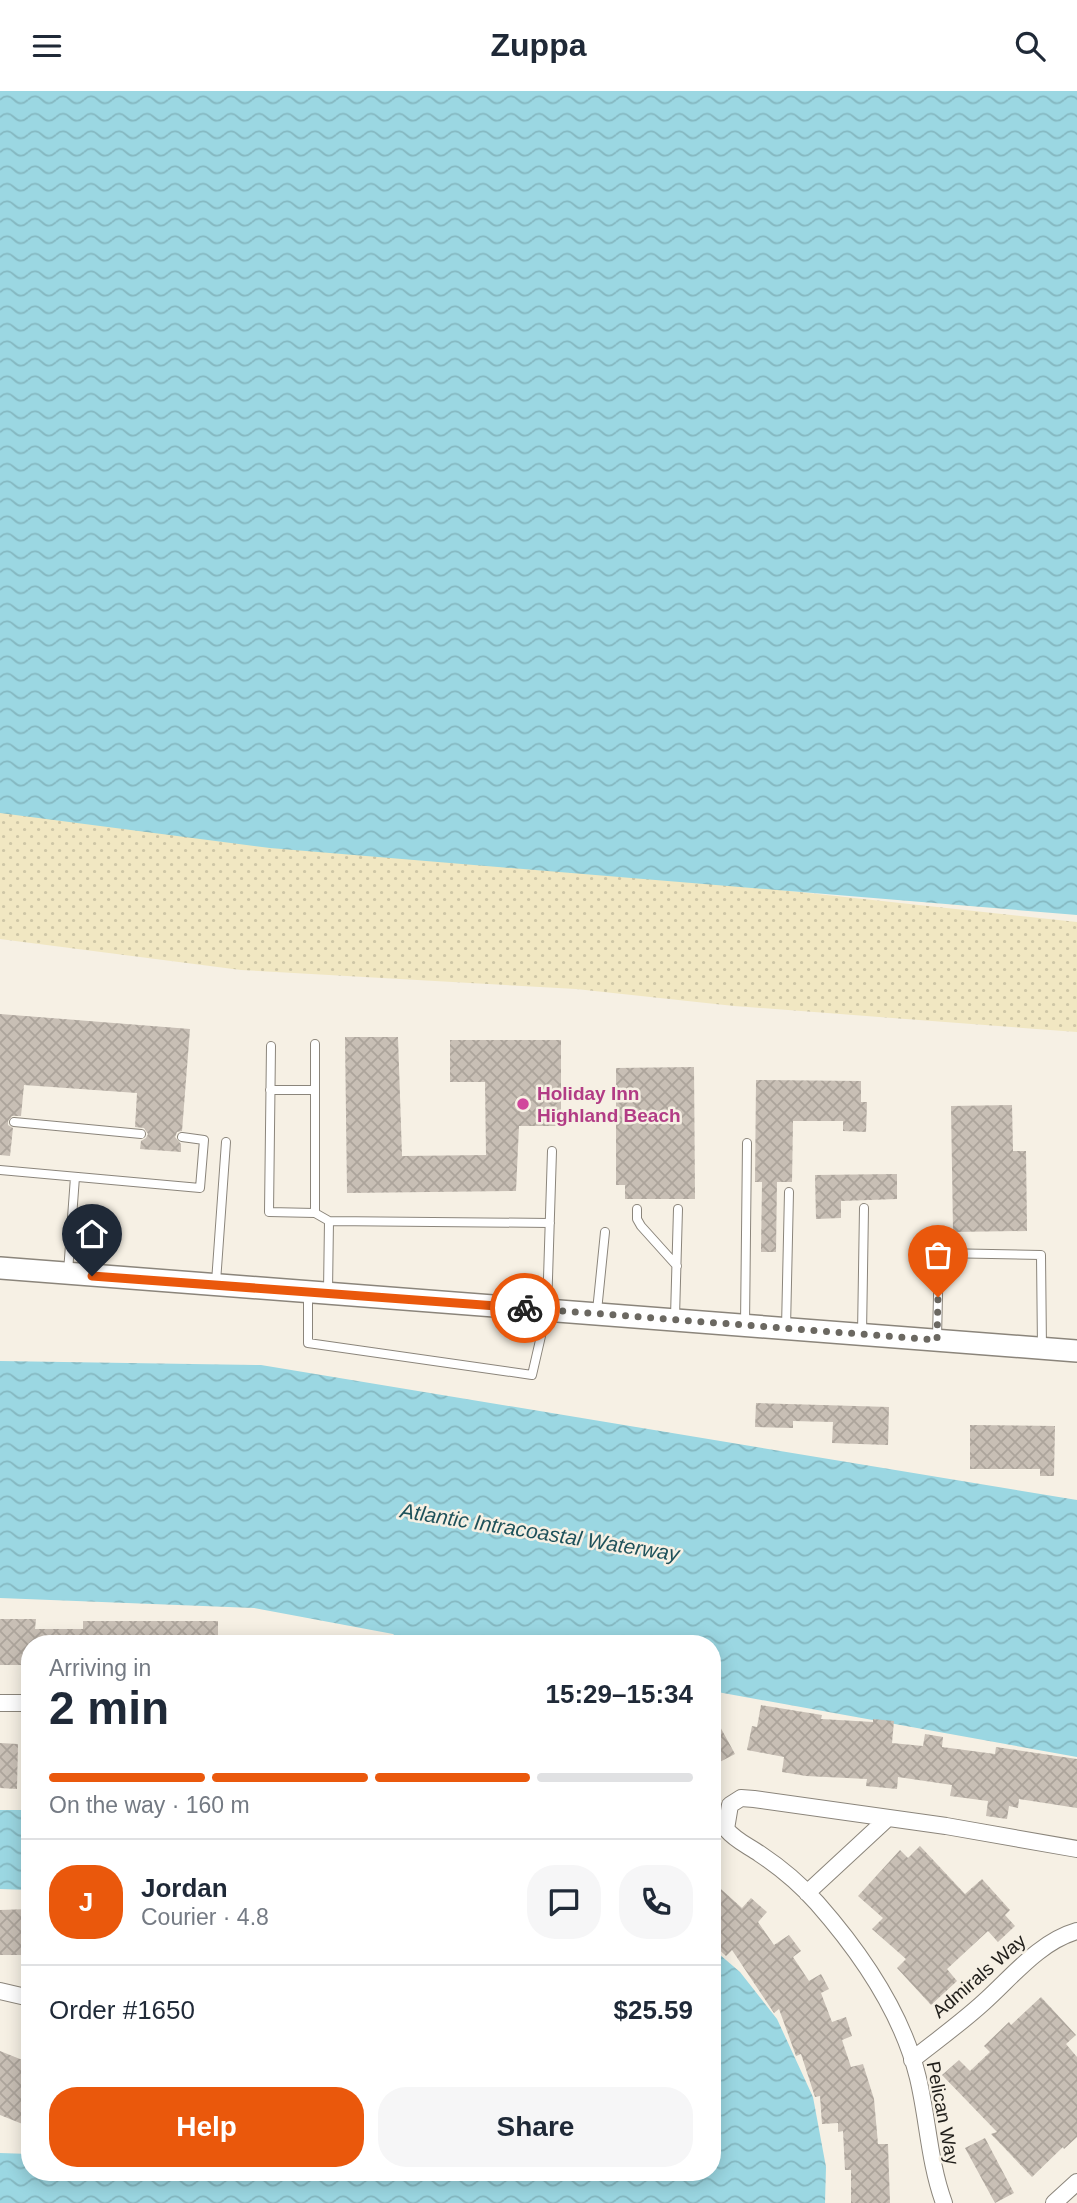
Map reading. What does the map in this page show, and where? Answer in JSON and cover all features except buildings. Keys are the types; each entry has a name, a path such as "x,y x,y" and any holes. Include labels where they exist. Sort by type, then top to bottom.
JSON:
{"main road":[{"path":"0,1269 1077,1350"}],"street":[{"path":"0,1703 21,1703"},
{"name":"Pelican Way","path":"944,2203 934,2178 928,2149 927,2119 912,2060 900,2027 879,1986 854,1948 807,1893 789,1875 734,1839 726,1829 730,1805 741,1798 754,1799 1077,1849"},
{"path":"807,1893 888,1818"},
{"name":"Admirals Way","path":"912,2060 981,2005 1042,1948 1066,1934 1077,1931"},
{"path":"0,1991 21,1996"},
{"path":"1054,2203 1077,2182"}],"lane":[{"path":"315,1044 315,1213"},
{"path":"271,1046 269,1212 315,1213 329,1221 550,1223"},
{"path":"270,1090 315,1090"},
{"path":"13,1122 141,1134"},
{"path":"0,1170 200,1188 204,1140 182,1137"},
{"path":"216,1285 226,1142"},
{"path":"745,1325 747,1143"},
{"path":"329,1221 308,1343 532,1375 547,1310 552,1151"},
{"path":"68,1274 75,1177"},
{"path":"786,1328 789,1192"},
{"path":"862,1334 864,1208"},
{"path":"637,1209 637,1219 641,1226 677,1266"},
{"path":"675,1320 678,1209"},
{"path":"597,1314 605,1232"},
{"path":"937,1340 939,1253 1041,1255 1042,1348"}],"sand":[{"path":"0,806 1077,922 1077,1032 734,1006 576,989 241,970 0,939"}],"water":[{"path":"0,91 1077,91 1077,915 270,848 0,813"},
{"name":"Atlantic Intracoastal Waterway","path":"0,1361 261,1365 1077,1500 1077,1757 721,1693 721,1635 394,1635 254,1608 0,1598"},
{"path":"0,1810 21,1810 21,1890 0,1889"},
{"path":"721,1956 740,1972 777,2019 813,2097 826,2167 825,2203 0,2203 0,2153 21,2154 21,2181 721,2181"}],"way so far":[{"path":"525,1308 937,1340 938,1297"}],"place":[{"name":"Holiday Inn Highland Beach","path":"523,1104"}],"route":[{"path":"92,1276 525,1308"}]}
